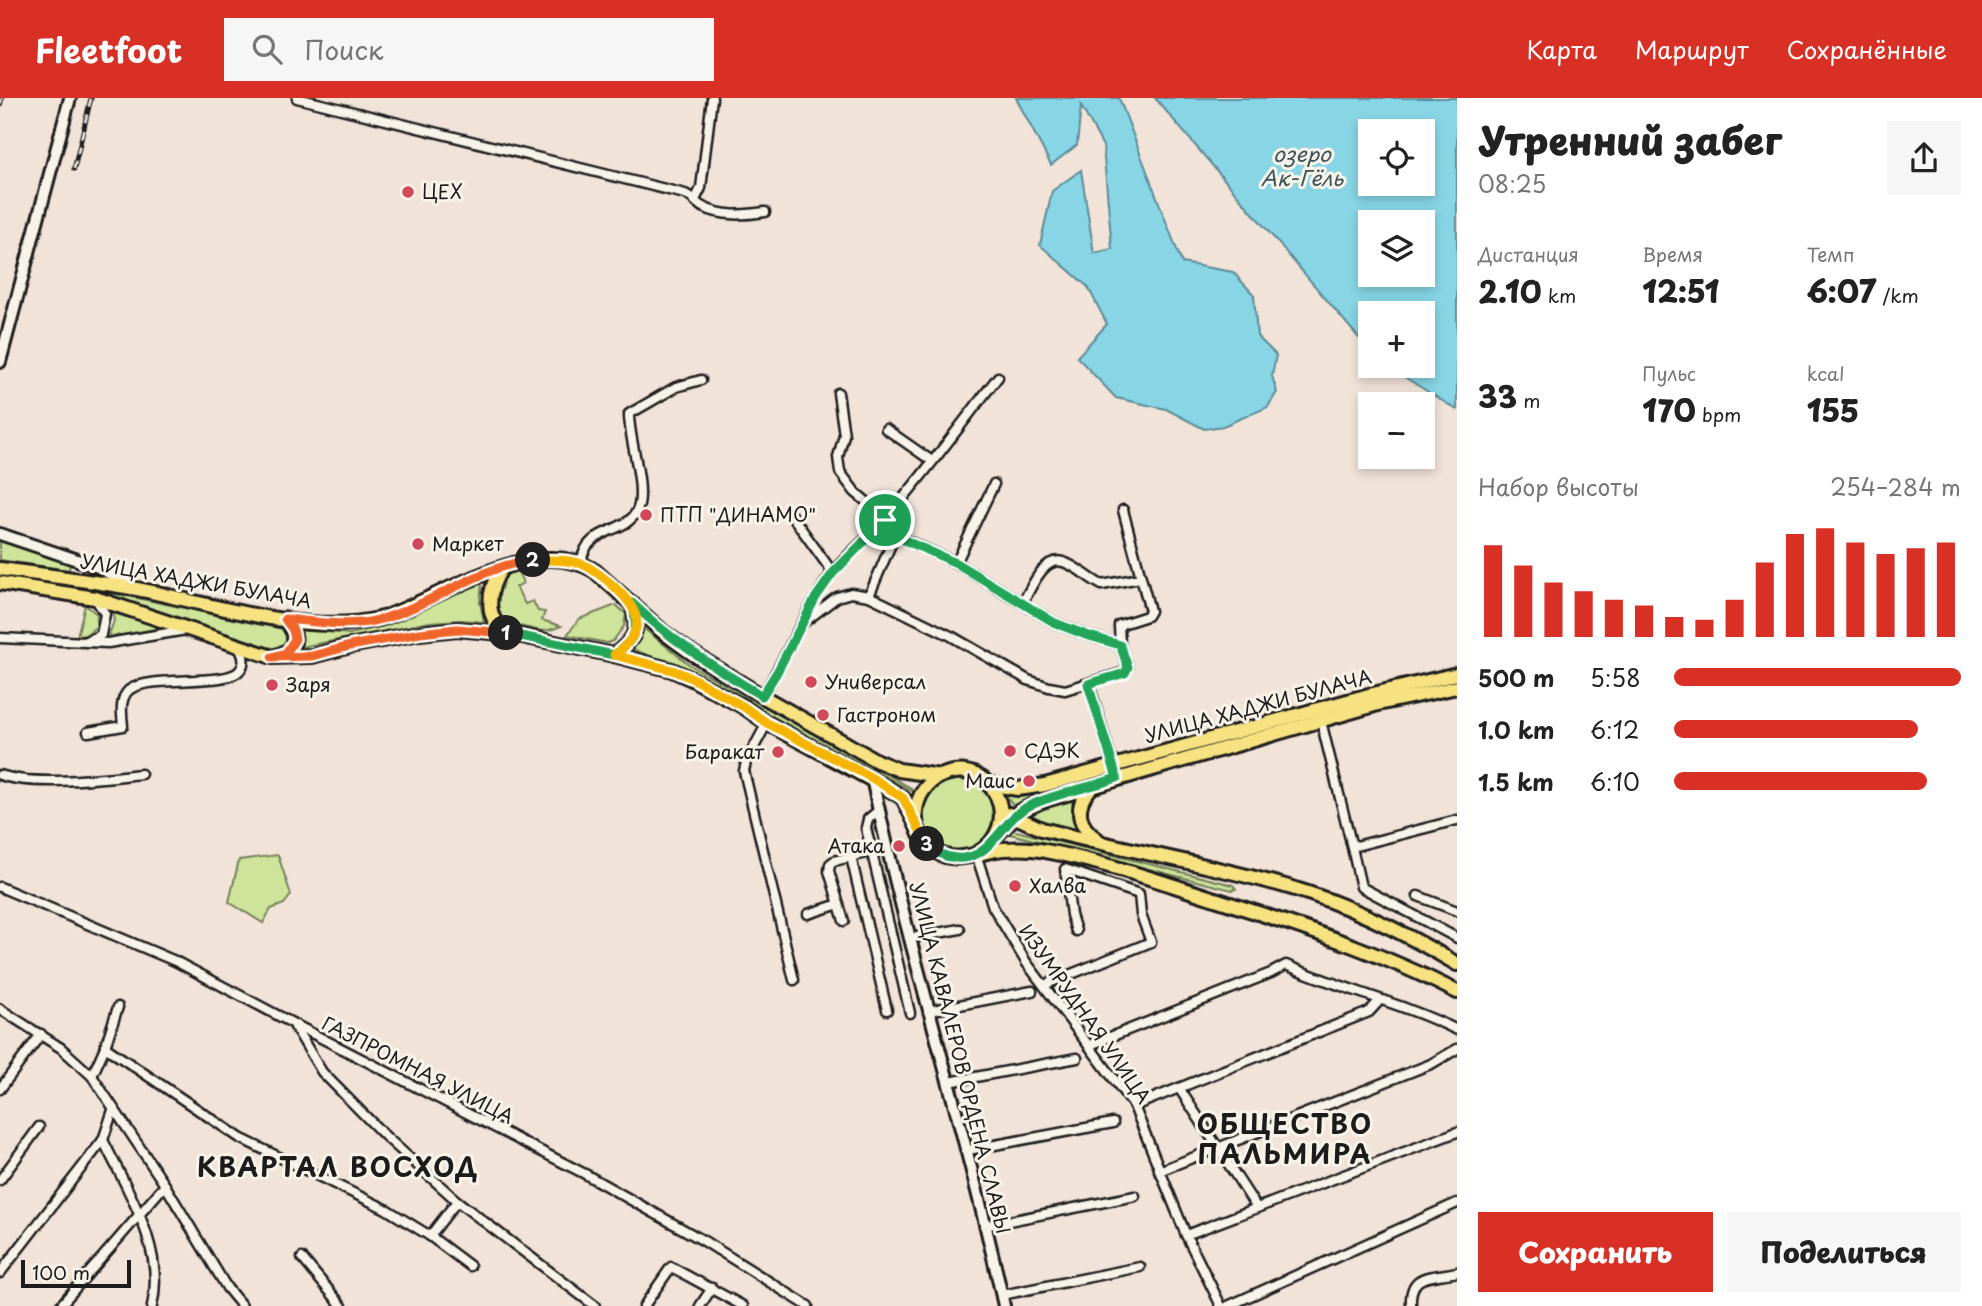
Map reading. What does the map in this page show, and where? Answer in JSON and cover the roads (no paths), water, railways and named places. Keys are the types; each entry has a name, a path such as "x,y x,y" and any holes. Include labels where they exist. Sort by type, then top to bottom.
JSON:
{"main road":[{"path":"0,344 65,98"},
{"path":"0,362 70,98"},
{"path":"0,534 98,567 139,590"},
{"name":"УЛИЦА ХАДЖИ БУЛАЧА","path":"0,569 139,590 285,619 343,625 382,619 502,568 531,560 580,563 595,571 663,632 762,696 877,761 899,770 940,776"},
{"path":"97,583 98,567"},
{"path":"502,568 490,589 491,611 497,624 512,634"},
{"name":"УЛИЦА ХАДЖИ БУЛАЧА","path":"0,583 95,598 272,657 312,656 350,646 457,629 512,634 672,670 744,707 767,723 872,778 903,798 918,829"},
{"path":"614,655 630,643 636,628 632,603"},
{"path":"272,657 286,653 295,639 293,630 285,619"},
{"name":"УЛИЦА ХАДЖИ БУЛАЧА","path":"992,841 1027,806 1457,674"},
{"name":"УЛИЦА ХАДЖИ БУЛАЧА","path":"988,784 1008,788 1033,787 1319,715 1457,687"},
{"path":"1114,765 1117,778"},
{"path":"976,854 992,841 1000,827 1001,808 998,798 988,784 968,773 956,772 940,776 927,785 919,798 915,816 926,844 942,855 962,858 1001,849 1045,850 1133,873 1346,942 1457,992"},
{"name":"УЛИЦА КАВАЛЕРОВ ОРДЕНА СЛАВЫ","path":"872,778 928,1011 968,1150 1003,1301"},
{"path":"1092,787 1082,800 1080,819 1087,832 1103,843"},
{"path":"1001,808 1013,818 1042,829 1261,880 1324,899 1393,929 1457,964"}],"street":[{"path":"297,98 331,102 685,194 701,207 740,216 765,212"},
{"path":"695,200 701,188 712,98"},
{"path":"762,696 816,597 833,573 885,520 998,377"},
{"path":"580,563 590,542 626,524 638,509 636,465 629,414 677,387 701,380"},
{"path":"838,393 844,435 837,464 840,472 855,492 885,520 895,536 956,563 1055,623 1120,645"},
{"path":"886,429 932,461"},
{"path":"956,563 994,484"},
{"path":"803,623 837,597 851,593 869,596 951,636 1028,680 1049,687 1065,690 1125,673 1128,667 1120,645 1119,625 1150,613 1123,510"},
{"path":"792,516 833,573"},
{"path":"869,596 895,536"},
{"path":"1023,602 1045,567 1053,562 1064,562 1102,585 1140,578"},
{"path":"73,643 85,642 101,635 105,614 95,598"},
{"path":"0,638 108,643 193,629"},
{"path":"88,732 122,726 122,705 125,695 131,689 147,684 204,680 235,674 242,668 243,659 238,645"},
{"path":"1088,684 1114,765"},
{"path":"1319,715 1354,845 1361,887 1457,938"},
{"path":"767,723 744,771 794,980"},
{"path":"0,775 20,780 87,779 141,774"},
{"path":"879,810 866,823 910,1013"},
{"path":"1354,845 1457,820"},
{"path":"844,921 829,870 830,864 872,852"},
{"name":"ИЗУМРУДНАЯ УЛИЦА","path":"976,854 993,907 1027,962 1134,1106 1186,1235 1221,1306"},
{"path":"851,857 887,1010"},
{"path":"1044,985 1151,942 1141,915 1139,894 1065,869 1076,931"},
{"name":"ГАЗПРОМНАЯ УЛИЦА","path":"0,887 175,961 585,1174 704,1241 806,1305"},
{"path":"1418,896 1457,911"},
{"path":"808,914 839,904"},
{"path":"894,945 960,929"},
{"path":"1090,1045 1286,965 1428,1016 1457,1030"},
{"path":"928,1011 1032,992"},
{"path":"1134,1106 1369,1012 1381,1000"},
{"path":"92,1076 118,1007"},
{"path":"0,1009 61,1048 92,1076 165,1185 227,1288 242,1306"},
{"path":"294,1024 322,1072 384,1135 457,1201 595,1306"},
{"path":"0,1089 41,1034"},
{"path":"105,1047 240,1138 354,1193 430,1236 470,1266"},
{"path":"1159,1171 1431,1064 1457,1049"},
{"path":"949,1082 1077,1059"},
{"path":"1179,1088 1257,1208"},
{"path":"0,1273 103,1140 113,1110"},
{"path":"968,1150 1113,1124"},
{"path":"0,1180 39,1127"},
{"path":"1186,1235 1457,1132"},
{"path":"103,1140 139,1214 156,1276 152,1306"},
{"path":"60,1306 165,1185"},
{"path":"984,1226 1135,1196"},
{"path":"430,1236 457,1201"},
{"path":"1228,1306 1457,1203"},
{"path":"302,1258 342,1306"},
{"path":"644,1306 671,1266 712,1288 731,1303 743,1306"},
{"path":"1003,1301 1140,1267"},
{"path":"1411,1306 1410,1292 1413,1284 1420,1279 1457,1272"},
{"path":"701,1306 712,1288"}],"water":[{"path":"1016,98 1119,98 1182,263 1233,272 1254,295 1257,336 1276,355 1272,376 1277,392 1268,407 1223,426 1204,429 1166,409 1116,398 1077,357 1107,324 1088,287 1040,245 1052,191 1081,170 1094,253 1112,249 1103,146 1081,106 1077,145 1051,165"},
{"name":"озеро Ак-Гёль","path":"1155,98 1457,98 1457,410 1435,396 1435,392 1428,392 1406,378 1435,378 1435,301 1358,301 1358,337"}],"railway":[{"path":"0,105 2,98"},
{"path":"74,169 91,98"}],"place":[{"name":"ЦЕХ","path":"408,192"},
{"name":"ПТП \"ДИНАМО\"","path":"646,515"},
{"name":"Маркет","path":"418,544"},
{"name":"Универсал","path":"811,682"},
{"name":"Заря","path":"272,685"},
{"name":"Гастроном","path":"823,715"},
{"name":"СДЭК","path":"1010,751"},
{"name":"Баракат","path":"778,752"},
{"name":"Маис","path":"1029,781"},
{"name":"Атака","path":"899,846"},
{"name":"Халва","path":"1015,886"}],"district":[{"name":"ОБЩЕСТВО ПАЛЬМИРА","path":"1285,1140"},
{"name":"КВАРТАЛ ВОСХОД","path":"338,1168"}]}
